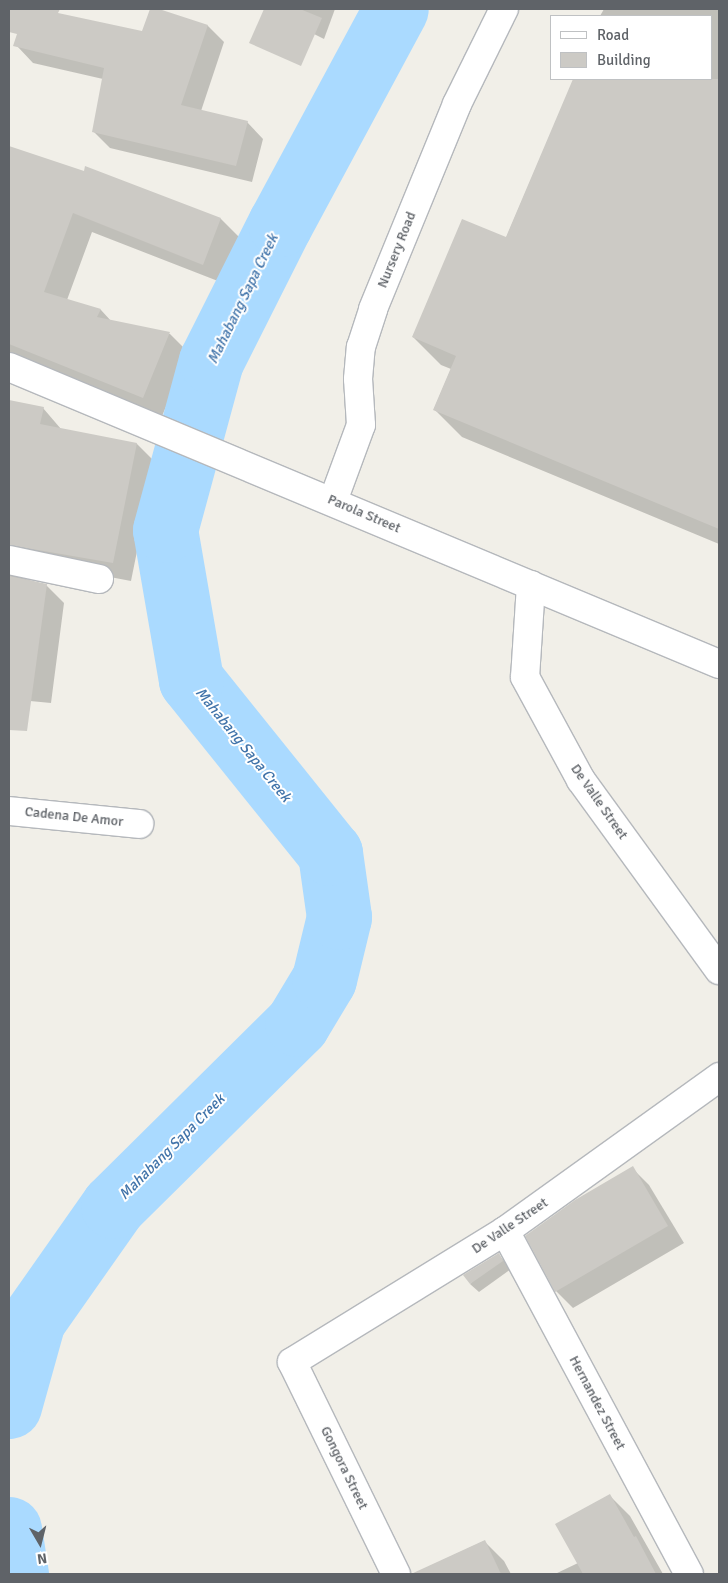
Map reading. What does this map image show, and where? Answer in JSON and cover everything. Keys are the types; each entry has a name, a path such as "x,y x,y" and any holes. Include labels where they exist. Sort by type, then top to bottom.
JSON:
{"street":[{"name":"Nursery Road","path":"334,501 361,425 361,355 373,310 457,104 504,9"},
{"name":"Parola Street","path":"9,367 334,501 719,664"},
{"path":"9,560 99,579"},
{"name":"De Valle Street","path":"531,585 525,677 581,780 715,957"},
{"name":"Cadena De Amor","path":"9,810 139,824"},
{"name":"De Valle Street","path":"292,1362 505,1232 719,1077"},
{"name":"Hernandez Street","path":"505,1232 689,1574"},
{"name":"Gongora Street","path":"292,1362 396,1574"}],"building":[{"path":"9,9 60,9 58,13 142,31 150,9 159,9 208,25 181,105 248,121 236,166 92,132 104,68 13,46 17,34 9,32"},
{"path":"264,9 300,9 322,18 301,66 249,43"},
{"path":"719,79 719,529 433,410 456,356 412,337 462,219 506,237 573,80"},
{"path":"9,146 84,171 85,166 221,218 203,265 73,213 44,292 101,309 97,317 170,332 143,398 9,344"},
{"path":"9,400 44,407 40,424 137,443 113,563 9,545"},
{"path":"9,576 47,584 27,731 9,730"},
{"path":"633,1166 668,1226 555,1292 525,1236 575,1200"},
{"path":"499,1253 503,1261 470,1284 463,1275"},
{"path":"610,1494 634,1537 636,1536 656,1574 583,1574 555,1524"},
{"path":"485,1540 501,1574 411,1574"}],"waterway":[{"name":"Mahabang Sapa Creek","path":"9,1406 33,1320 113,1206 297,1024 324,979 339,917 330,853 191,680 165,530 211,361 280,224 396,9"},
{"name":"Mahabang Sapa Creek","path":"9,1529 16,1574"}]}
